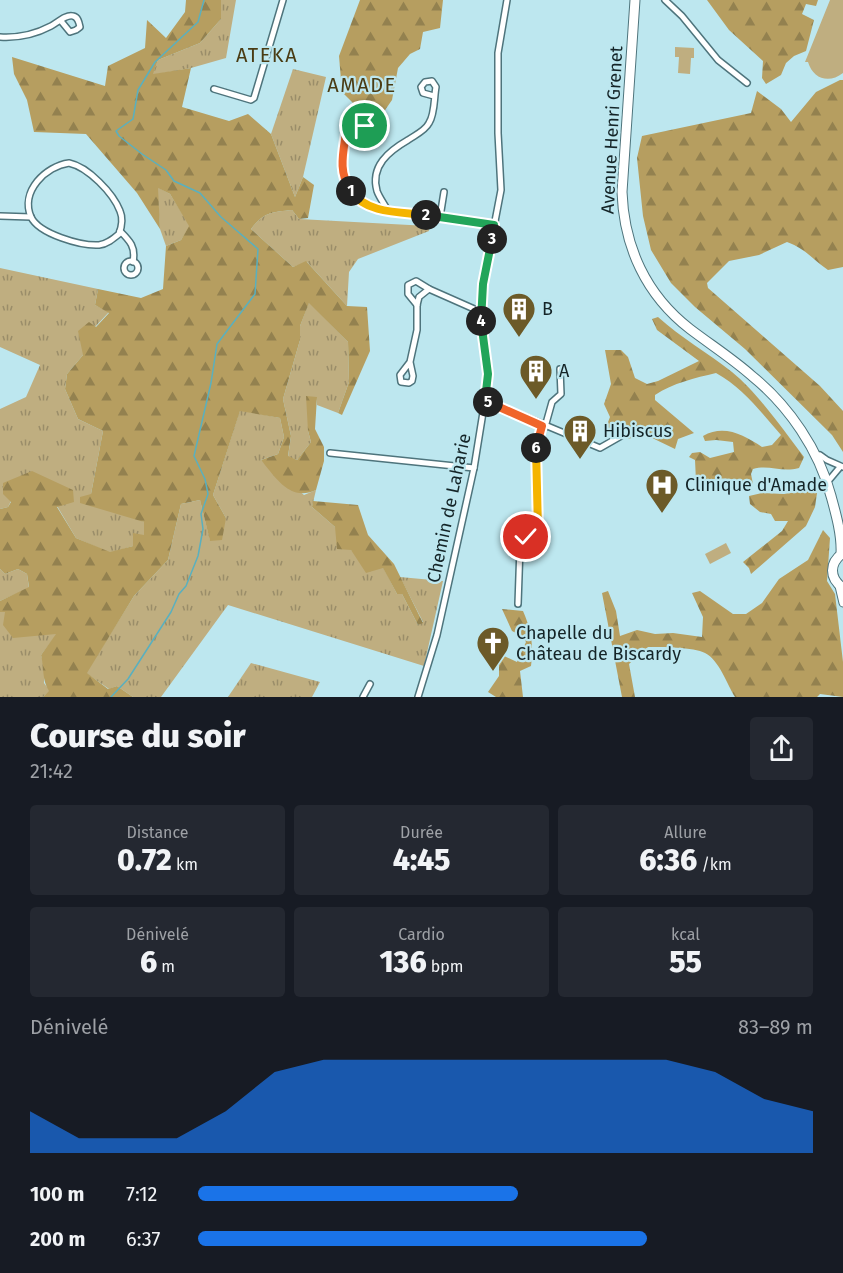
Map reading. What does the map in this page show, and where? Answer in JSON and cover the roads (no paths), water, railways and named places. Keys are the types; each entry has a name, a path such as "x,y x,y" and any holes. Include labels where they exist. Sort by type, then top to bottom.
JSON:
{"main road":[{"name":"Avenue Henri Grenet","path":"633,0 633,32 622,192 624,220 629,243 654,293 680,320 753,376 796,423 811,447 829,487 838,525 842,554 833,564 832,570 835,582 841,587"},
{"name":"Avenue Henri Grenet","path":"680,320 736,357 768,382 789,405 820,455 831,479 843,524"}],"street":[{"path":"214,89 250,100 254,98 283,0"},
{"name":"Chemin de Laharie","path":"418,697 437,635 474,468 485,400 488,374 481,312 483,284 502,184 498,133 498,53 507,0"},
{"path":"666,0 718,60 747,83"},
{"path":"0,37 26,35 61,21"},
{"path":"388,211 377,190 376,174 379,166 382,159 392,149 422,131 430,122 434,96"},
{"path":"346,133 341,164 344,180 354,196 369,207 494,225"},
{"path":"69,163 85,170 104,187 120,210 122,219 120,231 113,239 97,245 81,243 45,231 31,217 29,205 31,195 40,177 54,166 69,163"},
{"path":"440,217 444,192"},
{"path":"0,216 31,217"},
{"path":"120,231 130,241 135,252 133,261"},
{"path":"417,306 408,294 408,285 416,281 481,312"},
{"path":"410,362 417,330 419,297 429,289"},
{"path":"518,604 520,547 526,537 538,529 535,457 552,402 561,394 560,369"},
{"path":"485,400 600,448 621,436"},
{"path":"330,453 474,468"},
{"path":"820,455 841,467 831,479"},
{"path":"841,587 843,603"},
{"path":"363,697 370,684"}],"waterway":[{"path":"111,697 128,679 171,612 179,594 186,586 198,556 203,529 201,514 208,494 205,479 194,456 211,383 217,344 255,294 258,249 221,217 200,193 174,181 166,170 142,154 116,131 133,119 138,90 155,62 198,22 204,0"}],"place":[{"name":"B","path":"519,338"},
{"name":"A","path":"536,400"},
{"name":"Hibiscus","path":"580,460"},
{"name":"Clinique d'Amade","path":"662,514"},
{"name":"Chapelle du Château de Biscardy","path":"493,672"}],"district":[{"name":"ATEKA","path":"267,55"},
{"name":"AMADE","path":"362,85"}]}
